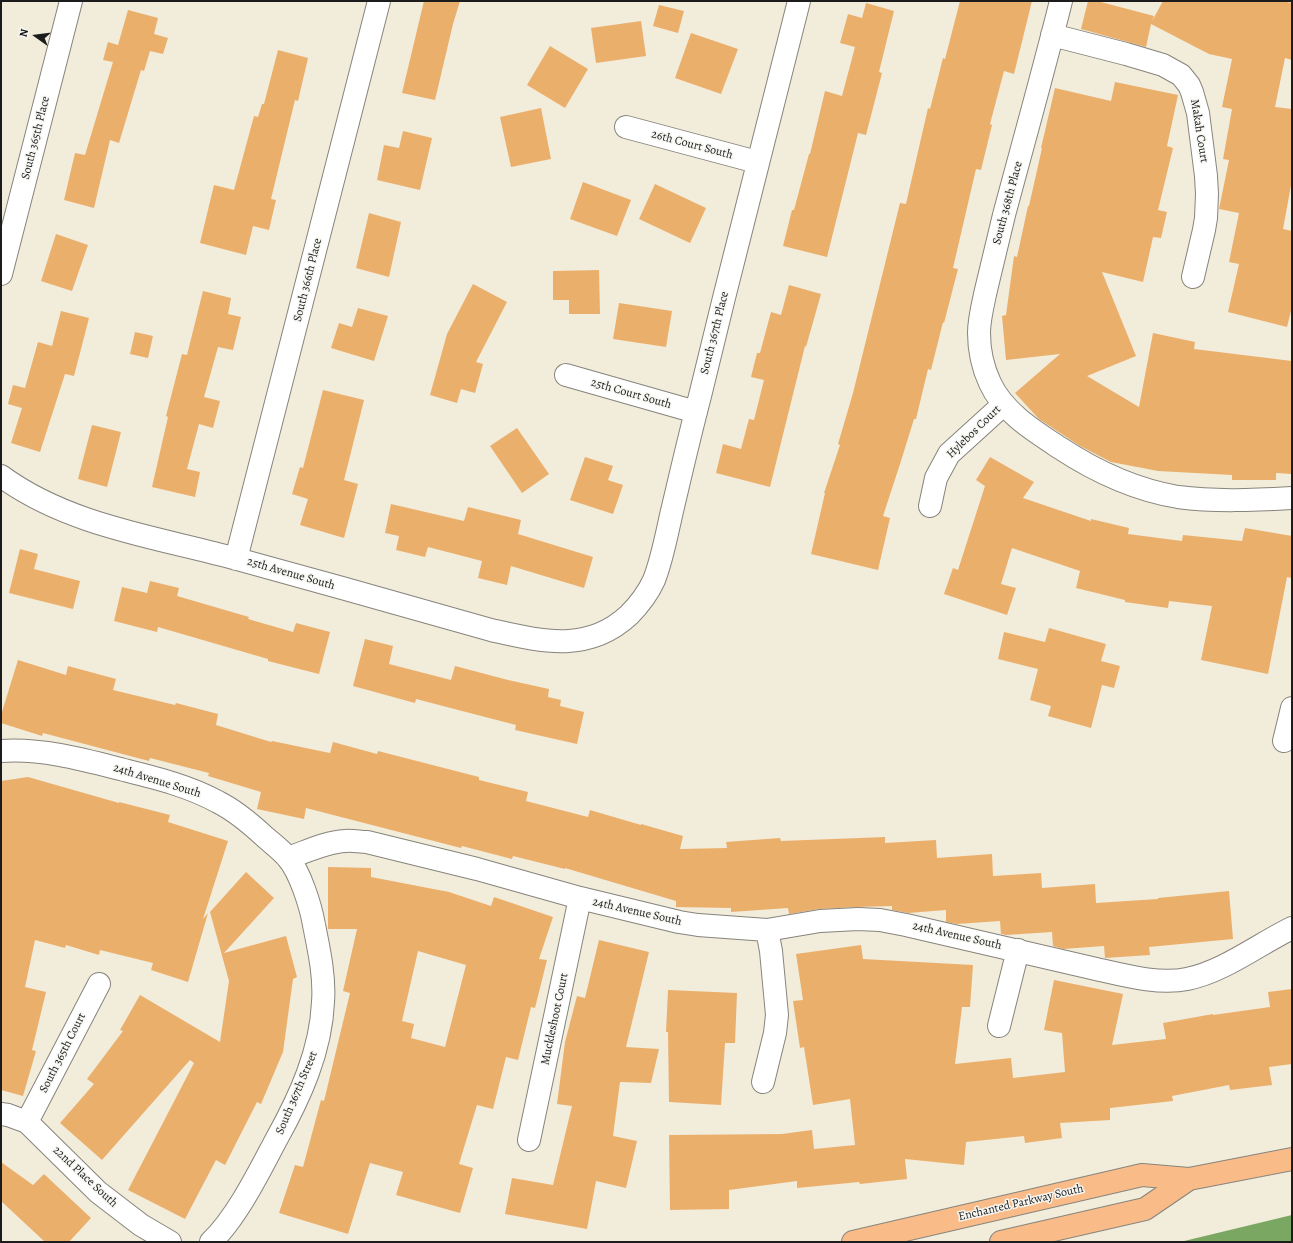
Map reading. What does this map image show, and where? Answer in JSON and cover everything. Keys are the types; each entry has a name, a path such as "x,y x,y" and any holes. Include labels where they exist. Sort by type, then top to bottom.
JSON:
{"main road":[{"name":"Enchanted Parkway South","path":"853,1242 1142,1175 1189,1179 1292,1159"},
{"name":"Enchanted Parkway South","path":"1001,1242 1145,1209 1189,1179"}],"street":[{"name":"South 365th Place","path":"1,274 71,1"},
{"name":"South 366th Place","path":"236,559 379,1"},
{"name":"South 367th Place","path":"591,638 611,629 627,616 644,598 654,580 666,537 757,162 799,1"},
{"name":"South 368th Place","path":"1061,1 998,238 979,323 979,343 985,370 994,390 1004,404 1027,424 1066,452 1089,466 1134,485 1164,494 1197,499 1219,500 1292,498"},
{"name":"Makah Court","path":"1052,35 1162,65 1181,75 1189,85 1198,113 1207,194 1204,230 1193,277"},
{"name":"26th Court South","path":"626,127 757,162"},
{"name":"25th Court South","path":"566,375 696,412"},
{"name":"Hylebos Court","path":"930,506 936,478 949,454 1004,404"},
{"name":"25th Avenue South","path":"1,476 16,487 47,504 90,521 236,559 483,628 546,641 591,638"},
{"path":"1284,741 1292,708"},
{"name":"24th Avenue South","path":"1,751 34,752 69,757 140,774 191,790 220,803 237,814 254,827 288,858 338,841 367,842 477,869 580,898 698,926 767,930 847,919 869,919 906,925 1124,975 1146,979 1174,981 1187,979 1210,971 1292,928"},
{"name":"South 367th Street","path":"211,1242 218,1235 240,1204 280,1134 296,1102 317,1048 324,1000 322,972 311,910 300,880 288,858"},
{"name":"Muckleshoot Court","path":"529,1140 580,898"},
{"path":"763,1082 775,1033 777,1015 771,951 767,930"},
{"path":"999,1026 1018,950"},
{"name":"South 365th Court","path":"27,1122 99,984"},
{"name":"22nd Place South","path":"1,1114 27,1122 98,1192 135,1220 170,1242"}],"green space":[{"path":"1292,1215 1292,1242 1180,1242"}],"building":[{"path":"424,1 460,1 435,100 402,93"},
{"path":"960,1 1032,1 1014,74 1004,71 990,124 992,125 981,170 976,169 953,268 958,269 944,323 943,322 931,370 928,369 916,419 914,419 883,516 890,518 878,570 811,554 824,493 840,445 838,444 853,393 900,203 906,204 928,108 930,109 943,58 945,59"},
{"path":"1088,1 1097,1 1154,16 1152,21 1163,1 1281,1 1292,3 1292,60 1285,58 1275,107 1292,109 1292,180 1283,229 1292,231 1292,307 1287,327 1228,312 1239,264 1229,262 1239,213 1219,209 1229,160 1223,159 1232,109 1222,107 1232,59 1209,54 1151,24 1146,47 1081,29"},
{"path":"866,3 894,11 879,72 882,73 866,135 858,133 827,257 783,246 792,210 794,210 810,154 825,91 842,96 855,47 840,43 848,14 862,18"},
{"path":"659,5 684,11 678,33 653,26"},
{"path":"128,10 158,18 154,34 168,38 163,54 150,51 144,71 141,70 119,143 110,140 94,208 64,200 75,153 85,155 113,62 103,60 108,42 118,45"},
{"path":"641,21 646,56 596,63 591,28"},
{"path":"691,33 738,49 721,94 675,78"},
{"path":"550,46 588,69 565,108 527,85"},
{"path":"278,50 308,58 298,101 295,100 271,199 276,200 269,230 253,226 246,255 200,243 214,185 234,190 254,116 258,117 262,104 264,104"},
{"path":"1115,82 1178,95 1167,146 1173,148 1158,210 1167,212 1161,238 1153,237 1143,282 1102,272 1136,356 1087,376 1139,407 1153,333 1195,342 1194,349 1292,361 1292,474 1276,473 1276,480 1232,480 1232,475 1158,471 1111,462 1080,446 1039,419 1015,393 1060,354 1006,360 1002,316 1006,315 1014,256 1017,257 1055,88 1111,101"},
{"path":"541,108 551,159 511,167 500,117"},
{"path":"403,131 432,138 420,190 377,180 384,145 399,148"},
{"path":"583,182 631,200 617,236 570,219"},
{"path":"655,184 706,208 690,243 639,219"},
{"path":"369,213 401,222 389,277 356,268"},
{"path":"56,234 88,245 72,291 41,281"},
{"path":"599,270 600,314 569,314 569,300 553,300 553,271"},
{"path":"473,284 507,302 476,362 483,364 475,393 461,389 457,403 430,395 447,334"},
{"path":"789,285 821,294 806,347 805,346 770,487 716,473 723,444 741,449 749,419 754,420 764,380 751,377 757,353 760,353 771,312 781,315"},
{"path":"203,291 231,298 228,314 241,317 233,350 218,347 204,397 220,401 213,428 199,424 187,469 200,472 195,497 152,487 168,417 166,416 182,354 187,355"},
{"path":"619,303 672,311 666,347 613,339"},
{"path":"358,308 388,316 374,361 331,348 339,323 352,327"},
{"path":"61,311 89,318 74,376 65,374 40,452 11,443 22,408 8,404 13,385 25,388 38,342 52,346"},
{"path":"135,332 153,336 148,358 130,354"},
{"path":"323,390 364,400 344,480 358,484 344,538 300,525 308,499 292,494 300,467 303,468"},
{"path":"92,425 121,432 107,487 78,479"},
{"path":"517,428 549,474 522,493 490,446"},
{"path":"585,457 613,466 608,480 623,485 613,514 570,500"},
{"path":"990,457 1034,482 1023,498 1091,521 1091,519 1129,528 1128,534 1182,541 1183,535 1242,541 1245,528 1292,536 1292,578 1287,577 1268,674 1201,660 1212,606 1169,601 1168,608 1125,602 1125,600 1076,588 1080,571 1012,548 1001,584 1016,588 1007,615 944,594 953,568 958,570 985,486 976,480"},
{"path":"391,504 464,521 468,507 521,520 518,534 593,557 584,588 511,566 507,585 478,578 482,561 428,547 425,557 396,550 399,536 385,533"},
{"path":"20,549 38,554 34,569 80,581 73,609 9,593"},
{"path":"150,581 179,588 177,596 249,617 248,619 293,632 296,623 330,632 319,674 268,661 268,659 158,627 157,632 114,621 122,587 147,593"},
{"path":"1049,628 1106,644 1101,661 1120,666 1114,688 1102,685 1091,728 1048,716 1051,706 1030,700 1038,669 998,659 1004,632 1045,642"},
{"path":"365,639 393,646 389,664 451,680 455,666 549,689 548,697 561,700 560,706 584,712 577,744 515,730 516,725 416,699 415,703 353,686"},
{"path":"18,660 66,675 68,666 116,679 113,690 175,705 176,703 218,714 216,725 271,742 330,753 333,742 377,754 378,751 479,777 479,780 528,792 526,801 588,817 590,810 683,836 680,849 727,848 726,842 780,838 781,841 885,837 885,843 936,840 937,858 992,854 993,876 1041,873 1042,888 1095,884 1096,903 1158,899 1229,891 1233,939 1149,947 1150,955 1105,958 1104,946 1063,949 1053,946 1052,932 1006,935 1001,934 1000,921 957,924 946,922 946,910 908,913 892,910 892,906 819,909 789,914 788,908 731,912 731,908 676,907 676,901 565,868 513,856 512,859 462,846 461,848 306,808 304,819 257,809 261,792 208,776 209,773 150,758 149,761 43,733 42,736 1,723 1,715"},
{"path":"28,777 119,803 170,815 168,822 228,841 203,919 208,913 188,982 151,970 153,963 100,950 99,955 66,945 65,948 35,940 25,987 46,992 32,1050 36,1051 23,1096 1,1090 1,781"},
{"path":"328,867 371,868 371,877 449,892 491,906 494,897 553,917 539,959 547,960 535,1008 531,1007 518,1060 506,1057 493,1109 477,1105 459,1164 473,1168 460,1213 396,1195 403,1172 370,1163 348,1234 279,1213 295,1165 303,1167 321,1100 324,1101 350,993 343,991 357,929 328,929","holes":["418,951 466,965 445,1047 411,1038 414,1024 402,1021"]},
{"path":"246,872 274,898 224,953 286,936 297,977 293,979 283,1052 261,1104 257,1102 225,1165 216,1160 185,1219 128,1190 194,1063 190,1060 102,1160 60,1123 94,1084 87,1079 123,1031 120,1030 140,995 220,1042 229,981 210,912"},
{"path":"599,940 649,952 626,1047 659,1049 651,1083 620,1082 613,1136 637,1141 626,1188 596,1181 587,1229 505,1214 512,1178 553,1185 572,1106 557,1104 565,1042 577,996 585,998"},
{"path":"861,945 863,959 973,965 970,1007 962,1007 955,1064 1011,1058 1013,1078 1065,1072 1062,1033 1044,1030 1054,980 1123,994 1112,1045 1166,1039 1163,1023 1213,1014 1270,1007 1268,992 1292,989 1292,1064 1269,1067 1272,1085 1230,1090 1229,1085 1172,1096 1173,1101 1110,1108 1110,1120 1060,1123 1062,1138 1025,1143 1024,1136 966,1142 964,1165 905,1159 907,1179 797,1188 797,1181 729,1190 729,1209 670,1210 669,1135 782,1134 812,1130 814,1149 855,1145 850,1099 813,1105 804,1047 800,1048 793,1001 803,1000 796,954"},
{"path":"668,990 737,993 735,1043 725,1043 721,1105 669,1102 668,1032 666,1032"},
{"path":"1,1162 33,1185 44,1174 91,1218 69,1242 45,1242 1,1201"}]}
